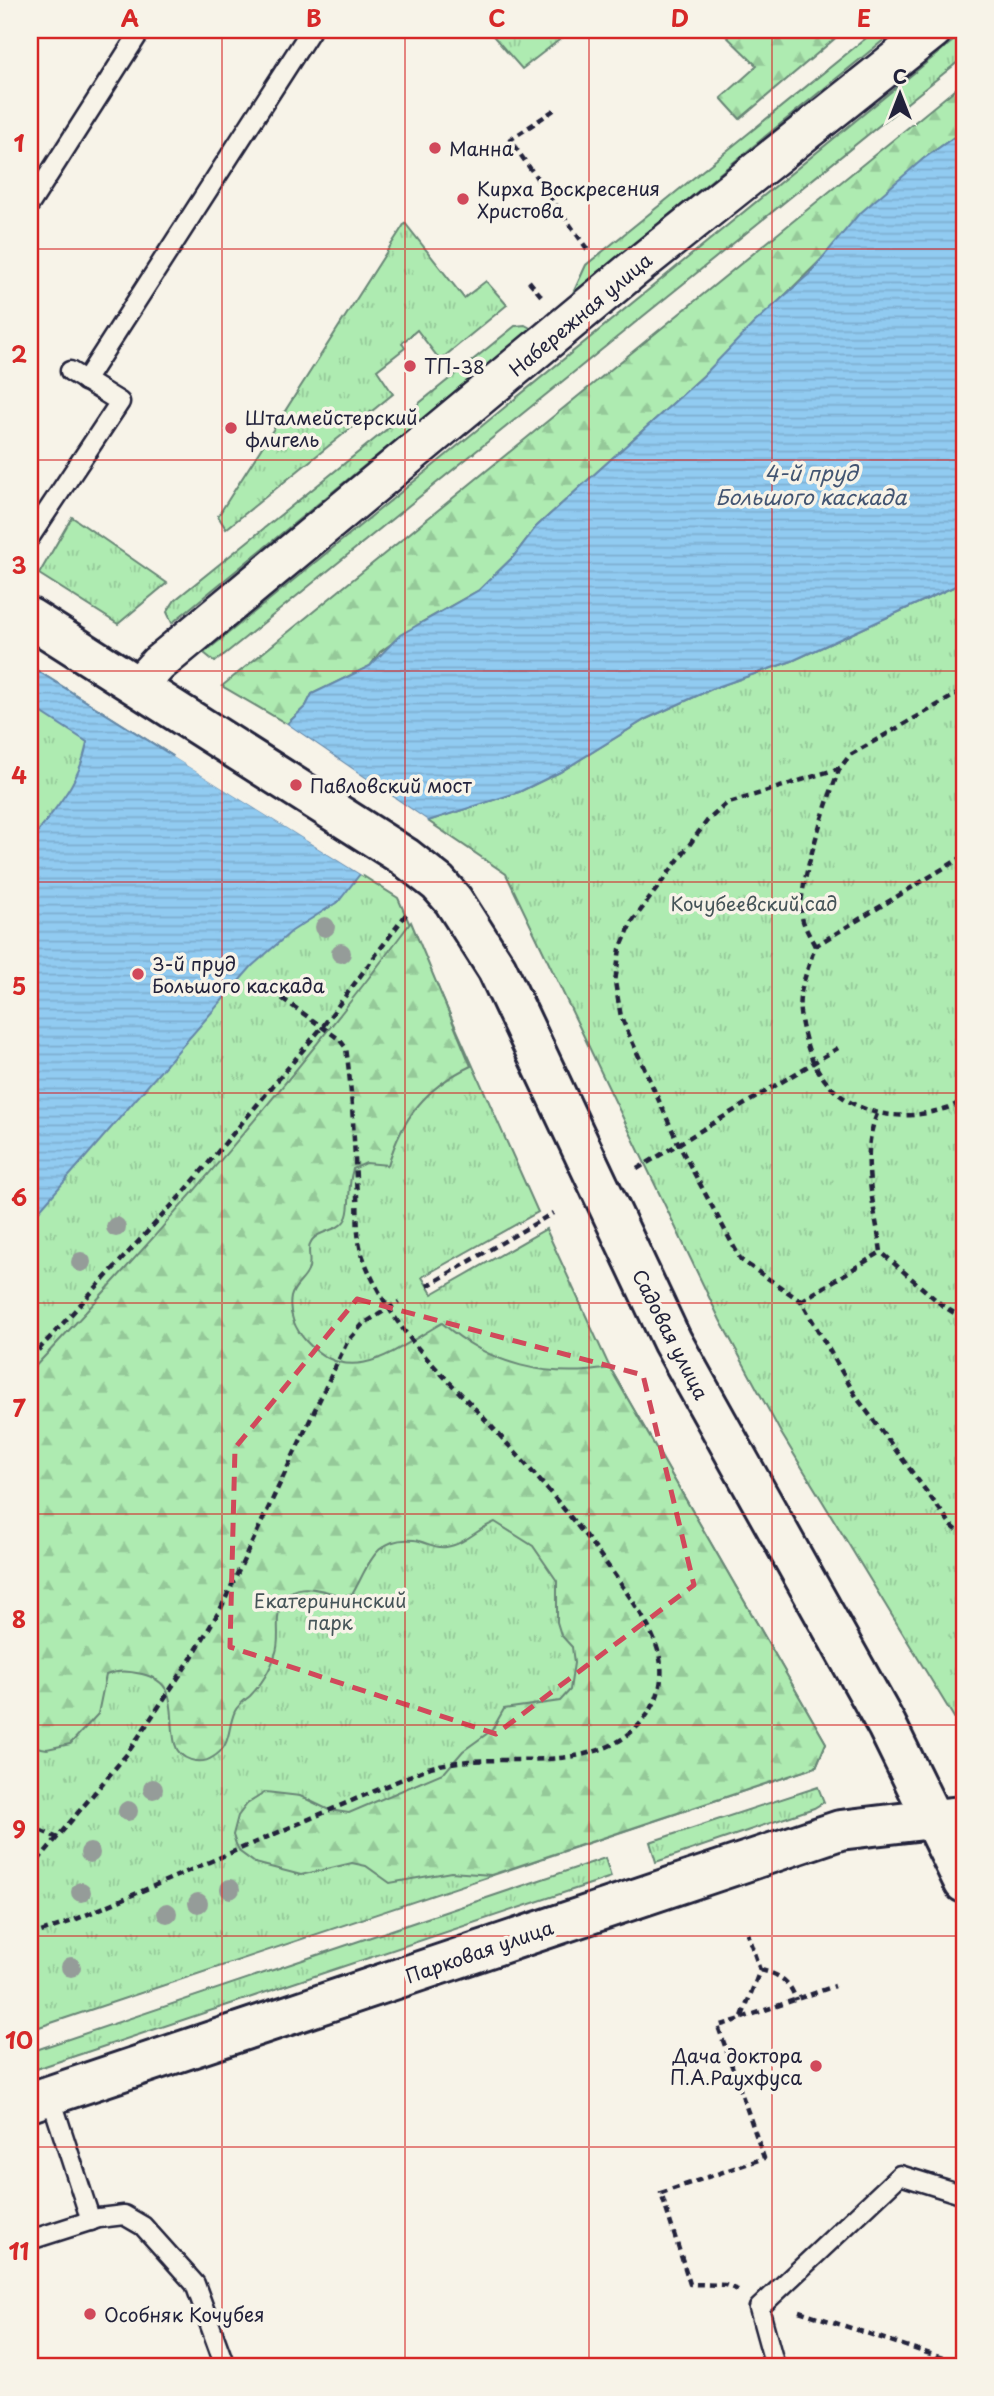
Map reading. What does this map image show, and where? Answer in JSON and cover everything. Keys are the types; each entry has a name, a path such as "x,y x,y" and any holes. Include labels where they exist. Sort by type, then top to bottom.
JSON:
{"main road":[{"path":"30,618 138,686"},
{"name":"Садовая улица","path":"138,686 405,857 438,883 453,900 497,969 672,1342 887,1726 948,1817 964,1883"},
{"name":"Парковая улица","path":"40,2098 840,1830 948,1817"}],"street":[{"name":"Набережная улица","path":"138,686 166,657 631,271 933,30"}],"lane":[{"path":"30,204 141,30"},
{"path":"30,537 120,402 78,376 311,30"},
{"path":"40,2098 91,2221"},
{"path":"775,2366 759,2308 900,2175 964,2195"},
{"path":"30,2240 91,2221 124,2215 143,2226 195,2284 225,2366"}],"path":[{"path":"554,110 510,140 590,253"},
{"path":"528,281 544,298"},
{"path":"815,946 804,926 801,909 804,888 840,768 850,755 964,690"},
{"path":"840,768 726,804 707,821 632,922 624,940 615,982 621,1017 679,1145 741,1260 801,1301 858,1398 952,1526 964,1535"},
{"path":"964,856 815,946 800,999 803,1031 813,1064 829,1087 849,1102 877,1114 911,1116 948,1109 964,1101"},
{"path":"30,1359 185,1191 323,1026 407,913"},
{"path":"30,1936 428,1768 461,1760 546,1760 586,1754 620,1738 647,1716 661,1686 661,1666 643,1617 598,1552 494,1429 415,1345 390,1306 360,1245 346,1048 323,1026 262,984"},
{"path":"636,1170 838,1048"},
{"path":"877,1114 869,1133 868,1158 881,1252 943,1306 964,1319"},
{"path":"427,1286 553,1213"},
{"path":"801,1301 881,1252"},
{"path":"30,1870 127,1754 176,1683 221,1608 347,1342 363,1324 398,1302"},
{"path":"30,1826 58,1838"},
{"path":"741,2019 760,1970 747,1933"},
{"path":"760,1970 776,1973 786,1981 796,2000"},
{"path":"835,1986 718,2026 764,2158 661,2193 690,2284 725,2285 766,2301 964,2365"}],"highlighted area":[{"path":"357,1299 643,1375 694,1585 496,1734 230,1647 235,1448"}],"green space":[{"path":"488,30 572,30 522,69"},
{"path":"720,30 845,30 740,119 721,98 757,66"},
{"path":"876,30 896,30 573,293 586,265"},
{"path":"964,32 964,57 215,662 204,653"},
{"path":"964,82 964,130 923,159 703,376 536,527 513,557 479,590 422,622 380,652 370,666 312,694 306,706 287,724 222,686"},
{"path":"405,223 464,298 486,281 507,305 440,360 417,330 402,343 405,348 377,370 393,394 226,529 218,516"},
{"path":"525,325 532,329 172,623 167,612 175,600 515,326"},
{"path":"72,517 167,583 118,624 39,574"},
{"name":"Кочубеевский сад","path":"964,582 964,1734 781,1433 720,1320 506,874 428,821 519,792 560,772 646,719 714,688 792,661"},
{"name":"Екатерининский парк","path":"30,666 398,898 538,1212 422,1277 432,1294 546,1229 610,1368 826,1743 816,1767 30,2030"},
{"path":"411,922 471,1066 441,1084 418,1106 401,1133 388,1165 366,1163 353,1169 348,1211 344,1222 317,1235 310,1244 308,1271 291,1297 296,1326 306,1341 323,1355 340,1363 357,1364 374,1360 442,1323 480,1349 521,1365 564,1372 610,1368 826,1743 816,1767 491,1875 451,1872 390,1883 366,1866 352,1863 301,1875 255,1863 240,1852 236,1844 233,1835 238,1816 247,1804 266,1792 300,1796 329,1810 349,1813 445,1772 463,1751 492,1730 504,1709 560,1701 570,1690 574,1663 572,1647 561,1635 557,1622 557,1581 533,1546 495,1522 453,1546 437,1547 414,1540 390,1543 375,1554 353,1593 343,1597 312,1589 293,1591 281,1605 277,1651 271,1666 258,1687 235,1711 223,1748 208,1760 191,1760 177,1750 170,1702 163,1685 154,1678 128,1672 106,1675 98,1714 70,1744 47,1749 30,1746 30,1372 130,1264 227,1153 321,1039"},
{"path":"818,1787 824,1802 814,1808 656,1862 650,1842"},
{"path":"605,1858 611,1877 30,2071 30,2052"}],"water":[{"name":"4-й пруд Большого каскада","path":"964,130 964,582 792,661 714,688 646,719 560,772 519,792 428,821 287,724 306,706 312,694 370,666 400,635 479,590 513,557 536,527 703,376 754,323 809,274 858,215 923,159"},
{"name":"3-й пруд Большого каскада","path":"30,666 360,874 339,901 292,931 252,966 30,1221 30,842 57,807 79,771 87,742 30,705"}],"pier":[{"path":"284,722 428,821 426,824 285,727"},
{"path":"175,754 362,871 363,876 173,757"}],"place":[{"name":"Манна","path":"435,148"},
{"name":"Кирха Воскресения Христова","path":"463,199"},
{"name":"ТП-38","path":"410,366"},
{"name":"Шталмейстерский флигель","path":"231,428"},
{"name":"Павловский мост","path":"296,785"},
{"name":"3-й пруд Большого каскада","path":"138,974"},
{"name":"Дача доктора П.А.Раухфуса","path":"816,2066"},
{"name":"Особняк Кочубея","path":"90,2314"}]}
